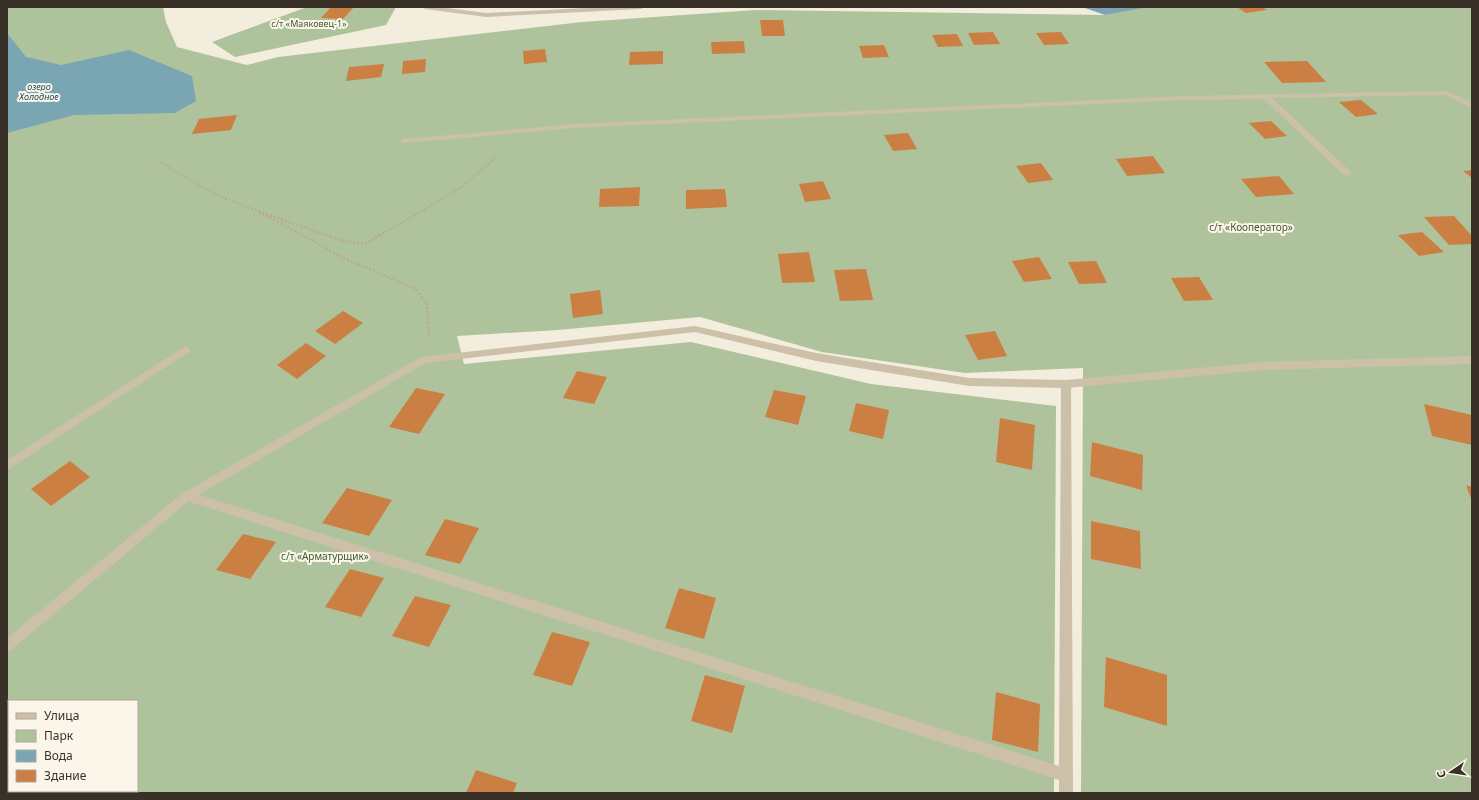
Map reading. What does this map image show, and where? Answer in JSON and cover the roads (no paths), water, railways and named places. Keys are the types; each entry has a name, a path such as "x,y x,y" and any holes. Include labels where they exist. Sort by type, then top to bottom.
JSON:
{"street":[{"path":"424,7 486,15 617,7 641,7"},
{"path":"404,141 582,125 1183,98 1447,92 1472,106"},
{"path":"1265,96 1348,173"},
{"path":"7,646 187,496 424,360 695,329 816,357 969,382 1066,384 1264,366 1472,360"},
{"path":"7,466 186,350"},
{"path":"1066,384 1066,793"},
{"path":"187,496 1066,774"}],"water":[{"path":"1148,7 1105,15 1085,8"},
{"name":"озеро Холодное","path":"7,33 26,57 61,65 129,50 192,76 196,101 175,113 74,115 7,133"}],"park label":[{"name":"с/т «Маяковец-1»","path":"309,24"},
{"name":"с/т «Кооператор»","path":"1251,227"},
{"name":"с/т «Арматурщик»","path":"325,556"}]}
